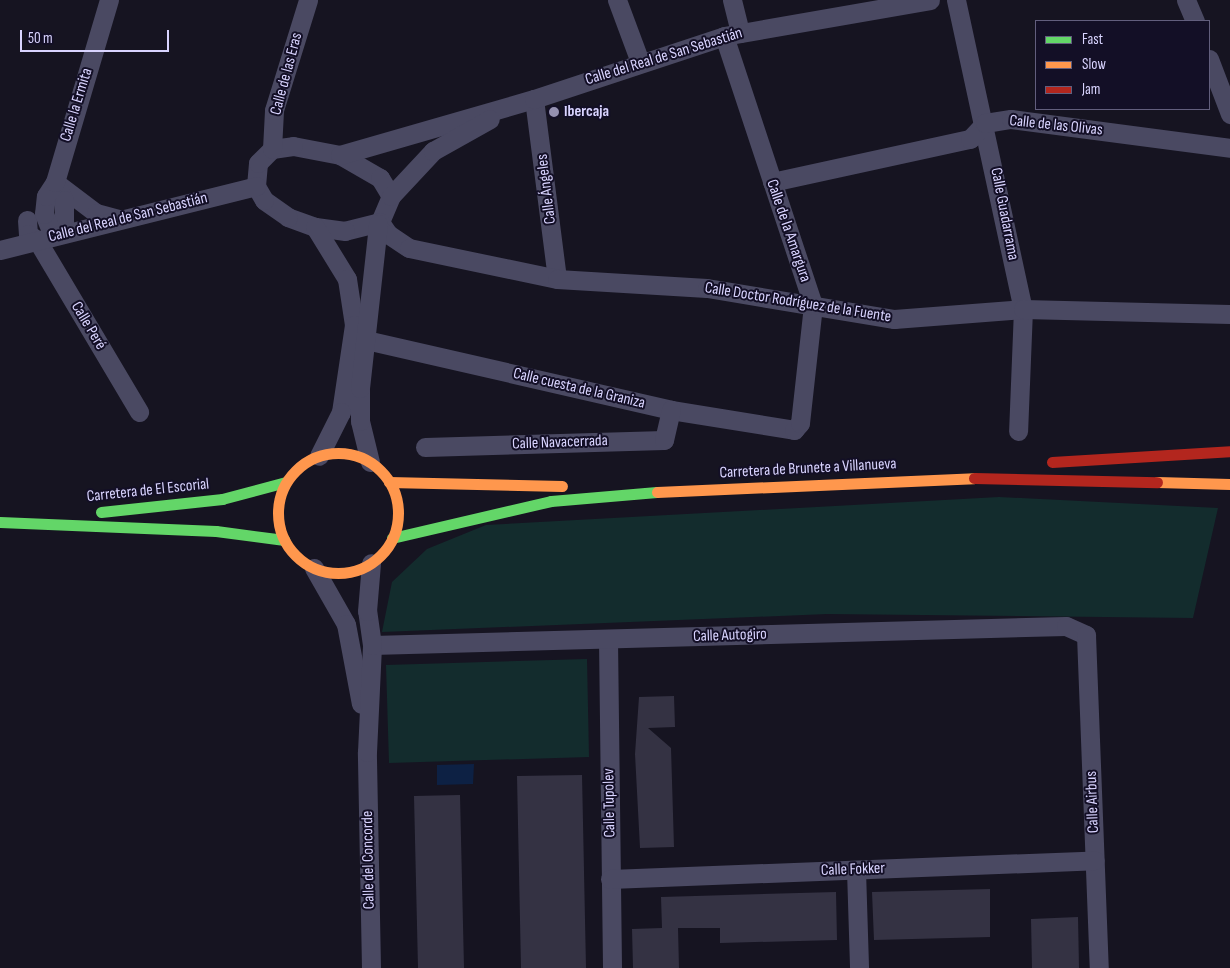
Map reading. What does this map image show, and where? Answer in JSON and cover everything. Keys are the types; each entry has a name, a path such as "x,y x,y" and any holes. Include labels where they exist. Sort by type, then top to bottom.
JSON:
{"highway":[{"path":"1043,463 1230,451"},
{"path":"346,454 370,462 389,482 398,519 392,538 371,563 353,571 314,568 296,557 284,540 278,521 286,482 319,456 346,454"},
{"name":"Carretera de Brunete a Villanueva","path":"389,482 550,486 1013,465"},
{"name":"Carretera de Brunete a Villanueva","path":"392,538 446,522 551,501 635,493 950,478 1230,484"},
{"name":"Carretera de El Escorial","path":"5,522 222,499 286,482"},
{"name":"Carretera de El Escorial","path":"5,522 216,531 284,540"}],"street":[{"name":"Calle la Ermita","path":"51,237 44,214 50,188 109,0"},
{"name":"Calle de las Eras","path":"272,150 274,110 308,0"},
{"path":"617,0 640,62"},
{"name":"Calle de la Amargura","path":"732,0 732,34 772,182 813,305 800,424 794,430"},
{"name":"Calle del Real de San Sebastián","path":"340,155 526,101 640,62 732,34 930,0"},
{"name":"Calle Guadarrama","path":"956,0 985,123 1023,309 1018,431"},
{"path":"1186,0 1195,20"},
{"path":"1210,61 1230,114"},
{"name":"Calle del Real de San Sebastián","path":"391,196 433,151 526,101"},
{"name":"Calle Ángeles","path":"526,101 557,279"},
{"name":"Calle de las Olivas","path":"772,182 970,139 985,123 1010,119 1230,148"},
{"path":"370,462 360,421 366,340 379,223 391,196 380,178 340,155 294,146 272,150 254,172 256,186 274,208 314,227 346,231 379,223"},
{"name":"Calle del Real de San Sebastián","path":"0,249 256,186"},
{"name":"Calle la Ermita","path":"0,249 27,220 50,188"},
{"path":"50,188 96,213 122,219"},
{"path":"27,220 28,234 51,237"},
{"name":"Calle Doctor Rodríguez de la Fuente","path":"379,223 388,234 409,248 557,279 706,288 894,318 1023,309 1230,314"},
{"path":"314,227 347,279 354,325 341,412 319,456"},
{"name":"Calle Peré","path":"51,237 139,412"},
{"name":"Calle cuesta de la Graniza","path":"366,340 671,410 794,430"},
{"name":"Calle Navacerrada","path":"425,447 664,440 671,410"},
{"name":"Calle del Concorde","path":"371,563 367,611 372,645 367,752 371,968"},
{"name":"Calle del Concorde","path":"314,568 346,624 367,752"},
{"name":"Calle Autogiro","path":"372,645 1066,626 1086,635"},
{"name":"Calle Airbus","path":"1086,635 1099,968"},
{"name":"Calle Tupolev","path":"608,639 612,968"},
{"name":"Calle Fokker","path":"610,879 1095,860"},
{"path":"856,870 859,968"}],"green space":[{"path":"999,497 1218,508 1193,618 827,614 382,632 392,582 427,549 486,525"},
{"path":"587,659 589,757 389,763 386,665"}],"water":[{"path":"474,764 473,784 437,785 437,765"}],"building":[{"path":"674,696 675,727 648,728 671,748 674,847 640,848 635,754 639,697"},
{"path":"582,775 586,968 521,968 517,776"},
{"path":"460,795 464,968 418,968 414,796"},
{"path":"990,889 990,937 874,940 872,892"},
{"path":"836,892 837,940 720,943 720,928 678,928 679,968 633,968 632,929 662,928 661,897"},
{"path":"1078,917 1079,968 1032,968 1031,919"}],"traffic: fast":[{"path":"101,512 222,499 286,482"},
{"path":"392,538 551,501 657,492"},
{"path":"0,522 216,531 284,540"}],"traffic: slow":[{"path":"338,453 350,454 361,458 371,463 380,471 388,480 393,490 397,501 398,513 397,525 393,536 388,546 380,555 371,563 361,568 350,572 338,573 326,572 315,568 305,563 296,555 288,546 283,536 279,525 278,513 279,501 283,490 288,480 296,471 305,463 315,458 326,454 338,453"},
{"path":"657,492 974,478"},
{"path":"389,482 562,486"},
{"path":"1157,482 1230,484"}],"traffic: jam":[{"path":"1052,462 1230,451"},
{"path":"974,478 1157,482"}],"place":[{"name":"Ibercaja","path":"554,112"}]}
